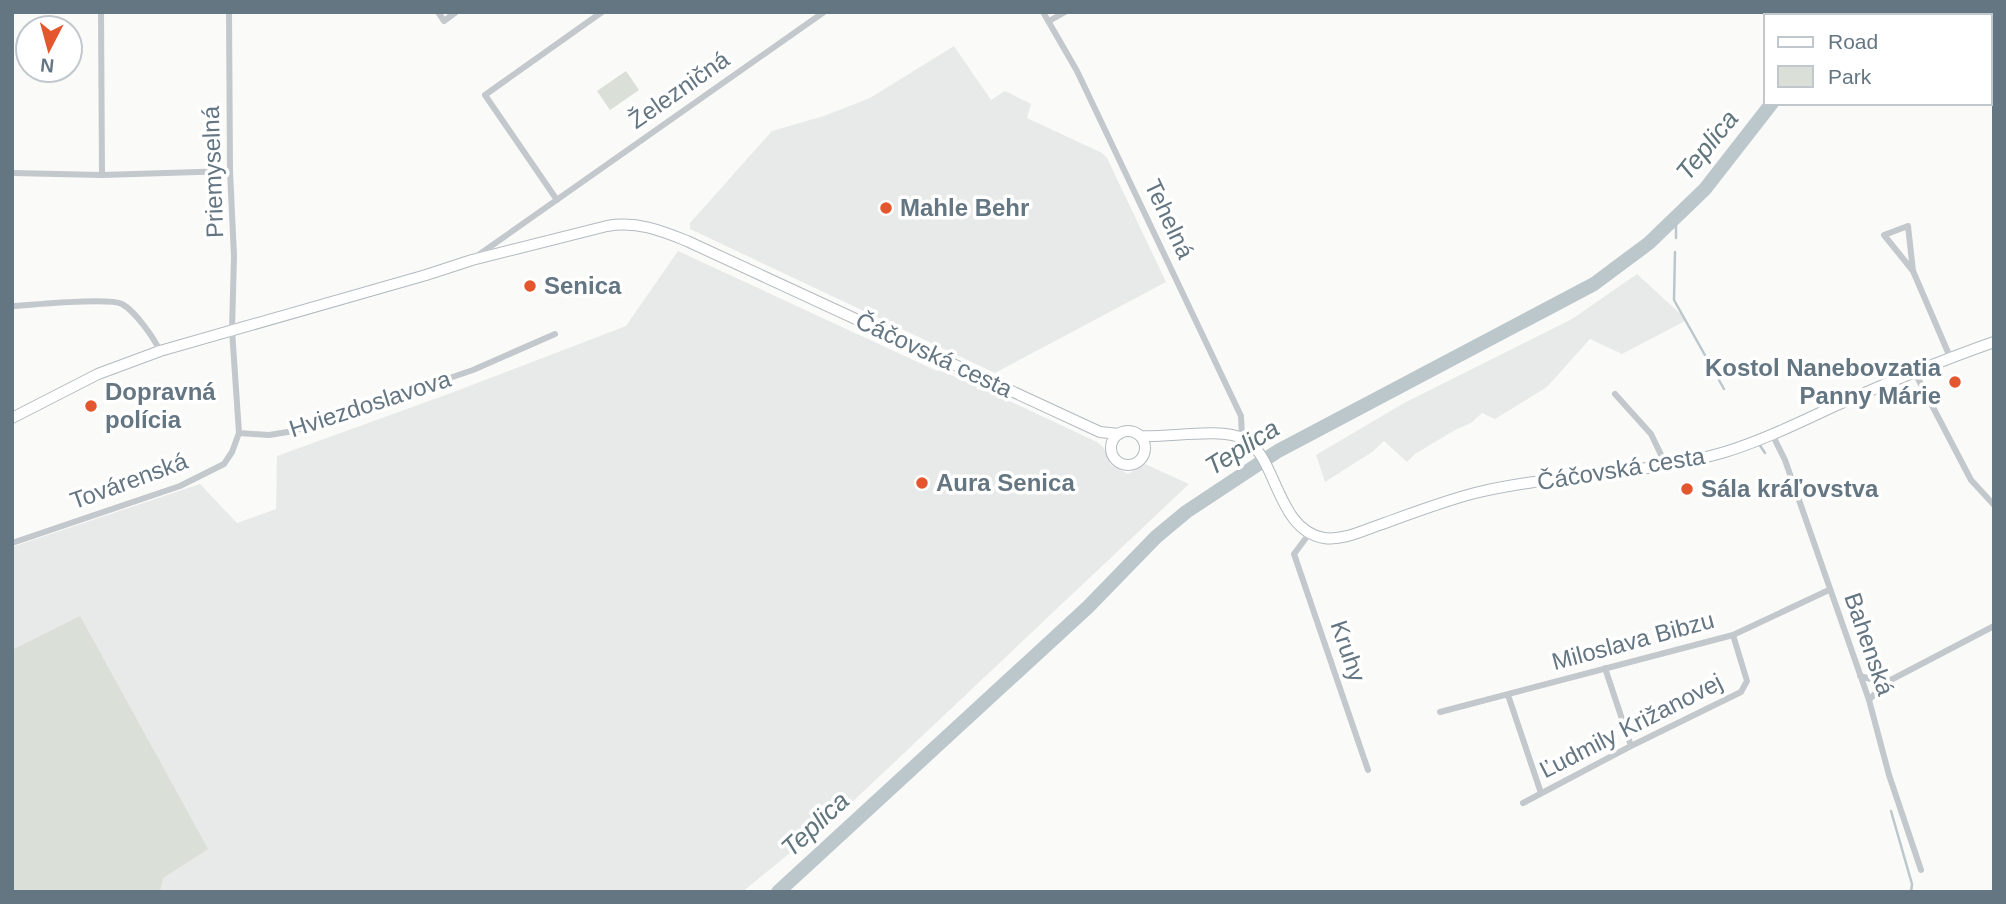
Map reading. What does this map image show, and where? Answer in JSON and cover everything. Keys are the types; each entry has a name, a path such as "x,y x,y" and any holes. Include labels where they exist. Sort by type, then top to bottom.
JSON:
{"main road":[{"name":"Čáčovská cesta","path":"518,248 607,226 639,224 675,236 1100,432"},
{"path":"12,418 99,374 160,351 518,248"},
{"name":"Čáčovská cesta","path":"1310,534 1341,538 1447,501 1501,487 1666,465 1718,454 1768,436 1914,371 1994,342"},
{"path":"1100,432 1111,445 1114,458 1125,465 1139,461 1144,448 1162,438"},
{"path":"1100,432 1130,432 1139,436 1162,438 1223,434 1242,438 1257,450 1291,515 1310,534"},
{"path":"1111,445 1119,434"},
{"path":"1139,436 1144,448"}],"street":[{"path":"101,12 102,175"},
{"name":"Priemyselná","path":"229,12 230,171 234,256 232,330"},
{"path":"438,12 444,22 456,12"},
{"path":"472,260 557,200 485,95 602,12"},
{"name":"Železničná","path":"557,200 824,12"},
{"name":"Tehelná","path":"1043,12 1077,71 1241,416 1242,438"},
{"path":"1049,21 1065,12"},
{"path":"12,173 102,175 230,171"},
{"path":"1913,271 1908,226 1884,235 1913,271 1950,357"},
{"path":"511,232 518,248"},
{"path":"12,306 105,302 122,304 153,336 160,351"},
{"path":"232,330 239,433"},
{"name":"Hviezdoslavova","path":"239,433 269,435 294,431 473,370 555,334"},
{"path":"1914,371 1971,480 1994,505"},
{"path":"1615,394 1651,434 1666,465"},
{"name":"Továrenská","path":"12,543 180,486 224,464 239,433"},
{"name":"Bahenská","path":"1768,436 1785,460 1869,700 1889,775 1921,870"},
{"name":"Kruhy","path":"1310,534 1294,554 1368,769"},
{"name":"Miloslava Bibzu","path":"1440,712 1733,635 1829,590"},
{"path":"1869,700 1885,683 1994,626"},
{"name":"Ľudmily Križanovej","path":"1523,803 1741,692 1746,681 1733,635"},
{"path":"1605,668 1631,746"},
{"path":"1860,676 1885,683"},
{"path":"1508,695 1541,793"}],"shaded area":[{"path":"954,46 991,100 1005,91 1031,104 1027,118 1102,153 1107,158 1166,282 995,373 690,229 690,223 772,131 824,116 870,98"},
{"path":"678,251 1097,442 1104,448 1111,465 1128,474 1145,464 1189,484 848,806 742,892 12,892 12,547 200,484 237,523 276,509 277,456 626,326"},
{"path":"1637,274 1687,320 1622,354 1590,339 1547,387 1495,419 1482,413 1471,423 1415,454 1407,462 1384,441 1372,452 1325,482 1316,455 1404,403 1572,319"}],"green space":[{"path":"626,71 639,90 610,110 597,91"},
{"path":"80,616 208,849 163,878 160,892 12,892 12,650"}],"waterway":[{"name":"Teplica","path":"778,892 1088,607 1156,537 1186,512 1278,451 1594,284 1649,243 1705,189 1770,105"},
{"path":"1676,217 1676,238"},
{"path":"1675,252 1674,300 1724,389"},
{"path":"1759,444 1765,453"},
{"path":"1891,811 1912,884 1911,892"}],"place":[{"name":"Mahle Behr","path":"886,208"},
{"name":"Senica","path":"530,286"},
{"name":"Kostol Nanebovzatia Panny Márie","path":"1955,382"},
{"name":"Dopravná polícia","path":"91,406"},
{"name":"Aura Senica","path":"922,483"},
{"name":"Sála kráľovstva","path":"1687,489"}]}
